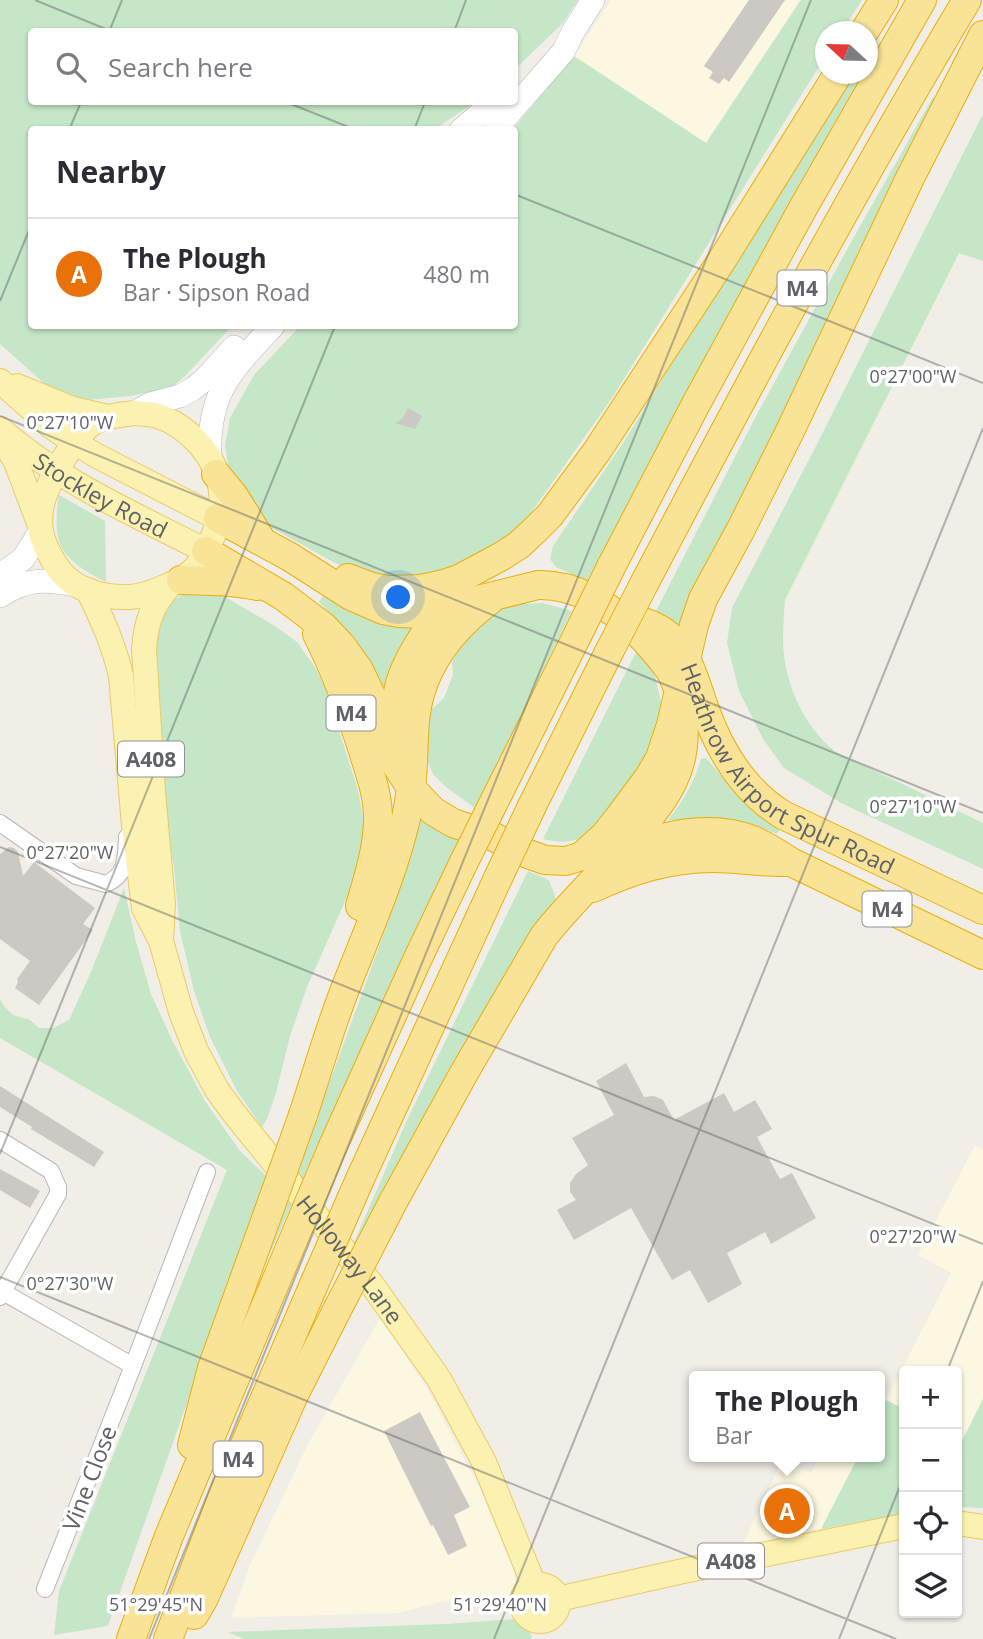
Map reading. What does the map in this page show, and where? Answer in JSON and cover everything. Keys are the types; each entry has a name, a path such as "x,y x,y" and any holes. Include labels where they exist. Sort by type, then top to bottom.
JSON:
{"highway":[{"path":"871,21 884,0"},
{"name":"M4","path":"131,1639 169,1536 333,1146 464,862 611,567 696,404 922,0"},
{"name":"M4","path":"168,1639 224,1493 360,1179 532,806 737,406 836,226 967,0"},
{"name":"M4","path":"597,451 577,500 550,536 517,564 448,608 420,643 401,680 397,698 398,726 412,775 427,806 438,815 461,826 492,836 545,860 566,862 582,856 605,835 660,758 703,599 791,429 916,165 983,35"},
{"name":"M4","path":"290,557 317,564 359,583 388,590 430,587 459,579 519,545 550,514 597,451 729,249 832,84"},
{"name":"M4","path":"213,466 261,540"},
{"name":"M4","path":"181,1639 203,1600 267,1454 337,1310 464,1073 527,964 558,919 625,848 656,809 679,766 685,733 678,690 666,665 640,636 610,610 578,592 549,584 526,586 421,614 383,610 336,587 261,540 218,518"},
{"name":"M4","path":"741,529 707,632 710,672 725,710 751,763 771,784 793,802 886,864"},
{"name":"M4","path":"206,551 274,589 324,627 359,670 371,695 393,760 412,775"},
{"name":"M4","path":"176,582 241,582 274,589"},
{"name":"M4","path":"169,1536 212,1368 348,981 393,864 406,818 412,775 415,716 423,684 450,638 471,614 495,596"},
{"name":"Heathrow Airport Spur Road","path":"610,610 662,630 674,642 686,660 711,726 725,754 751,789 771,808 983,910"},
{"name":"M4","path":"304,612 329,658 343,692 376,797 376,846 352,936 348,981"},
{"name":"Heathrow Airport Spur Road","path":"582,856 625,848 673,834 719,832 750,839 791,862 983,955"},
{"name":"M4","path":"581,893 631,871 678,861 713,858 765,863 791,862"}],"main road":[{"path":"0,380 73,409 108,417"},
{"name":"Stockley Road","path":"0,380 74,442 218,518"},
{"path":"40,528 40,512 45,491 55,471 74,442 92,424 108,417 152,415 175,423 189,433 213,466"},
{"name":"A408","path":"0,431 16,462 46,549 57,567 82,588 105,596 143,596 176,582 191,573 200,563 215,532 221,500 221,489 213,466"},
{"name":"Stockley Road","path":"0,431 89,492 206,551"},
{"name":"Holloway Lane","path":"161,941 163,904 144,649 148,620 160,598 176,582"},
{"name":"Holloway Lane","path":"82,588 109,633 116,653 121,676 144,908 161,941 196,1051 217,1090 249,1134 373,1286 439,1378 484,1462 534,1585"},
{"path":"962,1523 983,1527"},
{"name":"A408","path":"558,1599 899,1527"},
{"path":"534,1585 547,1585 556,1593 558,1599 558,1605 544,1630 523,1611 523,1595 534,1585"}],"street":[{"path":"518,104 563,52 593,0"},
{"path":"518,82 574,30"},
{"path":"466,126 490,105"},
{"path":"498,126 517,105"},
{"path":"134,414 150,404 180,396 193,389 251,329"},
{"path":"213,466 210,424 219,395 228,377 270,329"},
{"path":"0,575 23,559 40,528"},
{"path":"0,596 19,585 41,580 82,588"},
{"path":"0,823 76,876 106,884 113,881 120,875 127,851 130,762"},
{"path":"0,1140 51,1171 58,1186 58,1194 1,1295 133,1366"},
{"name":"Vine Close","path":"45,1590 206,1172"}],"shaded area":[{"path":"611,0 800,0 706,143 574,56"},
{"path":"975,1145 983,1149 983,1399 962,1441 962,1366 903,1366 951,1273 918,1255"},
{"path":"380,1318 425,1385 481,1491 513,1569 516,1582 513,1589 504,1597 441,1602 398,1613 231,1618 250,1565 308,1444"},
{"path":"899,1375 899,1406 886,1400"},
{"path":"781,1462 811,1473 816,1462 855,1462 821,1529 741,1548"}],"green space":[{"path":"0,0 578,0 562,24 518,66 518,28 28,28 28,105 471,105 439,126 28,126 28,329 229,329 171,388 130,396 86,400 65,395 47,386 0,344"},
{"path":"801,0 862,0 848,21 815,21 815,73 612,398 514,537 497,549 418,581 369,577 335,563 263,523 230,478 225,445 230,418 254,375 297,329 518,329 518,126 516,126 574,56 706,143"},
{"path":"848,84 861,84 798,193 587,581 556,567 550,559 553,546 623,443 783,184"},
{"path":"933,97 943,104 683,634 655,613 755,418"},
{"path":"983,114 983,261 959,253 785,600 783,639 787,670 797,702 824,742 836,752 983,823 983,869 843,804 784,768 763,739 739,691 727,643 732,608"},
{"path":"59,495 105,521 106,582 79,566 63,549 58,539 57,527"},
{"path":"189,589 230,590 227,598 297,642 316,669 326,690 358,790 364,823 363,847 351,888 307,987 290,1036 276,1093 262,1127 237,1091 210,1037 194,991 180,931 174,868 164,811 155,631 167,606"},
{"path":"323,596 354,611 424,620 385,697 345,629 319,602"},
{"path":"543,603 572,611 475,808 433,774 425,755 429,712 444,698 453,675 452,662 461,644 481,621 499,610 520,604"},
{"path":"639,646 653,668 661,702 661,717 653,754 588,836 566,842 543,839"},
{"path":"706,758 731,787 781,827 777,834 731,819 668,820 688,791 701,759"},
{"path":"420,813 459,840 342,1091 254,1289 403,881"},
{"path":"528,871 549,880 556,899 523,949 327,1305 407,1120"},
{"path":"124,888 151,994 173,1042 205,1101 240,1151 267,1177 108,1626 54,1635 59,1591 227,1170 0,1038 0,999 13,1015 30,1020 39,1028 53,1028 69,1020"},
{"path":"983,1399 983,1508 962,1507 962,1441"},
{"path":"886,1400 899,1406 899,1515 821,1529 855,1462 885,1462"},
{"path":"514,1619 524,1622 532,1639 244,1639 228,1632 446,1624"}],"building":[{"path":"749,0 785,0 729,82 724,78 719,84 709,78 713,72 704,66"},
{"path":"408,408 422,416 415,429 395,423 403,418"},
{"path":"9,847 18,852 23,876 34,862 95,908 83,924 93,930 39,1005 15,988 17,979 30,961 0,939 0,854"},
{"path":"626,1063 644,1097 654,1096 663,1100 674,1120 724,1093 734,1112 755,1100 772,1129 757,1137 780,1179 792,1173 816,1218 771,1244 765,1232 727,1253 742,1284 708,1303 690,1270 672,1280 631,1208 574,1240 557,1210 576,1200 570,1192 570,1183 576,1174 588,1165 572,1138 614,1115 596,1081"},
{"path":"0,1086 104,1152 94,1167 0,1107"},
{"path":"0,1169 40,1191 30,1208 0,1190"},
{"path":"420,1412 470,1507 454,1515 467,1546 448,1555 384,1431"},
{"path":"786,1499 801,1500 800,1503 807,1504 805,1526 768,1520 770,1501 785,1503"}],"place":[{"name":"The Plough","path":"787,1511"}]}
